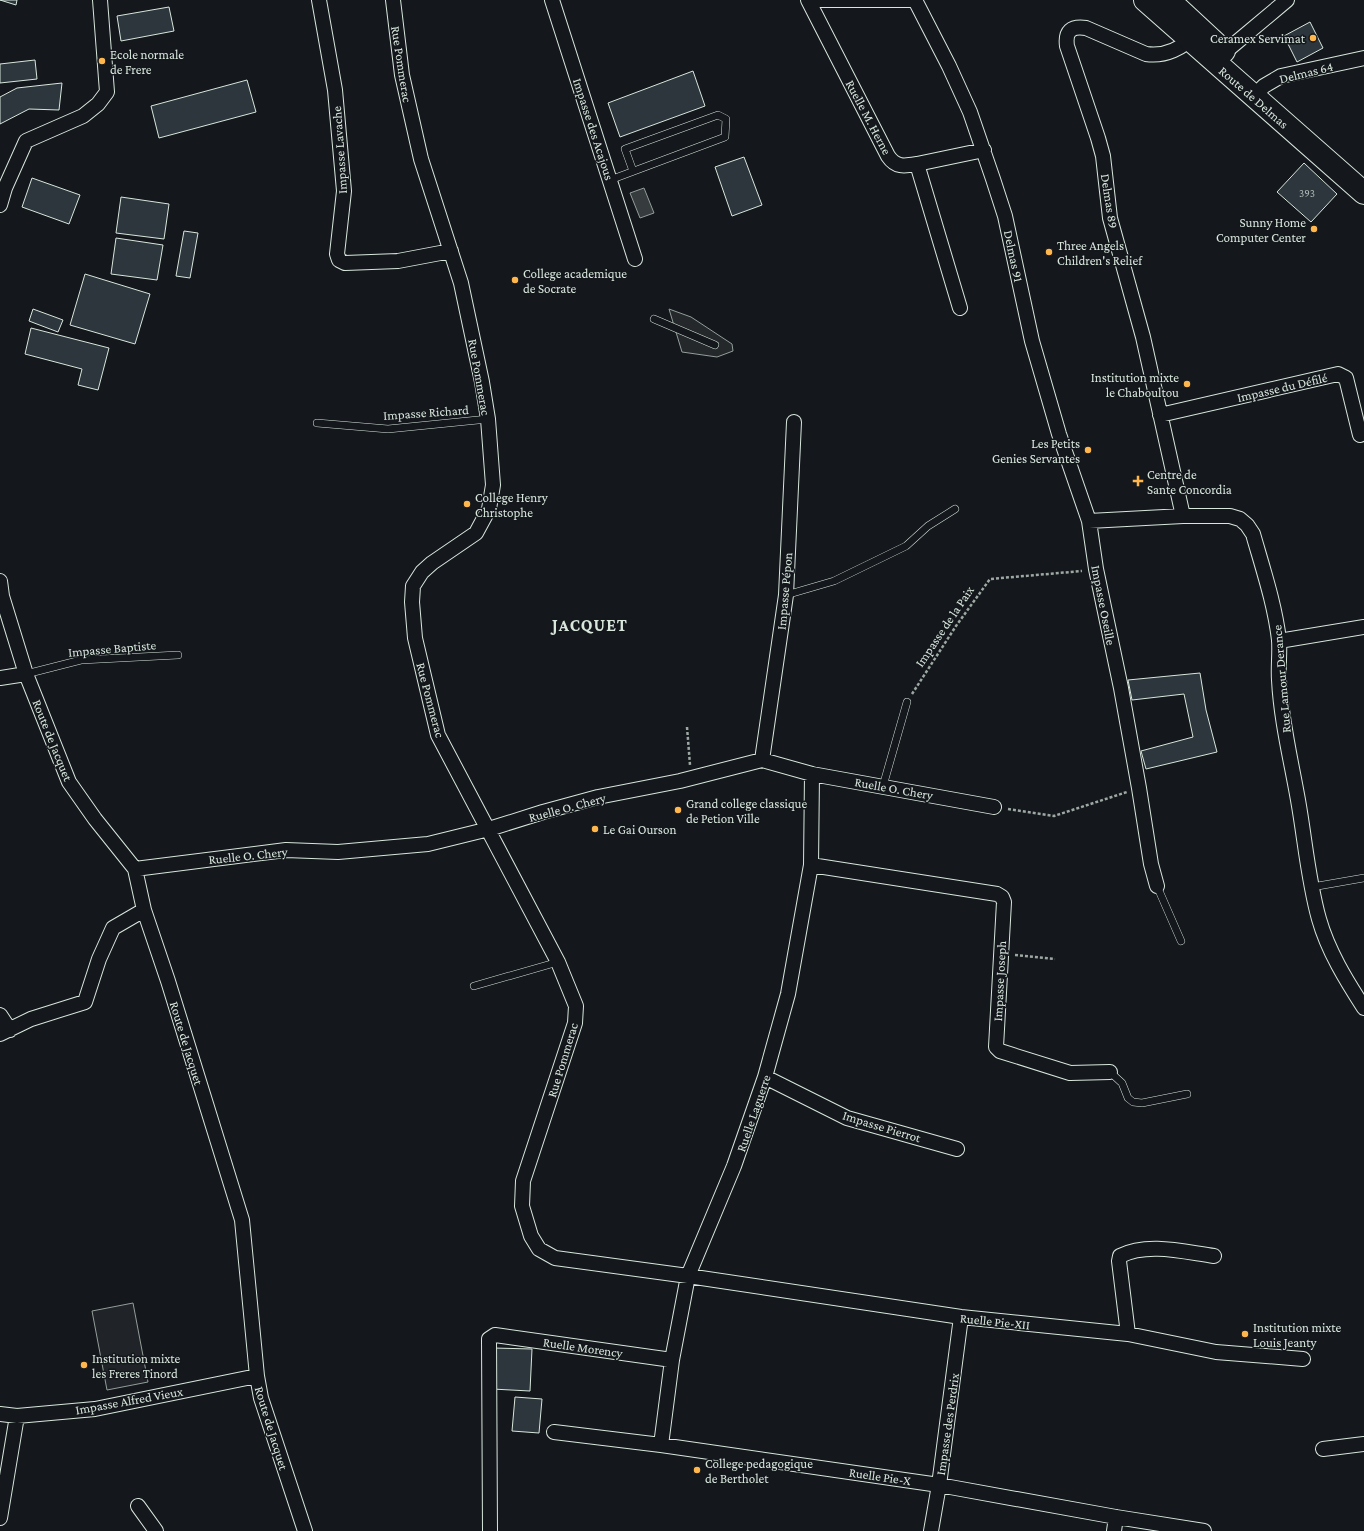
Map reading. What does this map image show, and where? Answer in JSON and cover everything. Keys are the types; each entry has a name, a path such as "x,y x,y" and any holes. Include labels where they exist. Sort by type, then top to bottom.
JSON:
{"main road":[{"name":"Route de Delmas","path":"1145,0 1195,34 1225,52 1259,91 1364,176"},
{"name":"Route de Delmas","path":"1169,0 1195,34 1259,91 1364,193"}],"street":[{"path":"0,205 5,188 26,141 83,116 98,104 107,92 100,0"},
{"name":"Impasse Lavache","path":"319,0 335,90 344,191 337,254 339,260 345,263 398,261 450,251"},
{"name":"Rue Pommerac","path":"393,0 402,75 419,151 461,283 482,382 488,419 493,484 489,509 476,533 432,562 422,572 413,586 412,602 415,638 438,735 558,962 576,1006 575,1023 523,1181 522,1206 531,1236 539,1249 555,1258 688,1276"},
{"name":"Impasse des Acajous","path":"552,0 636,259"},
{"path":"808,0 915,0"},
{"name":"Ruelle M. Herne","path":"808,0 891,160 895,164 900,166 918,164 984,150"},
{"name":"Delmas 91","path":"915,0 949,66 970,112 984,150 1005,216 1032,341 1059,434 1089,521"},
{"path":"1225,52 1286,0"},
{"name":"Delmas 89","path":"1183,516 1143,337 1110,218 1103,156 1066,39 1067,34 1070,31 1086,28 1146,54 1155,56 1175,50 1195,34"},
{"name":"Delmas 64","path":"1259,91 1281,76 1364,58"},
{"path":"918,164 960,308"},
{"name":"Impasse du Défilé","path":"1160,415 1338,374 1346,378 1360,435"},
{"name":"Impasse Pépon","path":"762,760 786,595 794,422"},
{"name":"Rue Lamour Derance","path":"1089,521 1183,516 1230,516 1240,519 1247,525 1253,534 1275,617 1279,641 1278,678 1281,708 1319,920 1331,951 1364,1008"},
{"name":"Impasse Oseille","path":"1089,521 1096,569 1121,688 1151,864 1157,886"},
{"name":"Route de Jacquet","path":"0,581 2,596 26,674 69,782 95,819 135,869 144,910 242,1220 257,1376 261,1398 305,1531"},
{"path":"1279,641 1364,627"},
{"path":"0,678 26,674"},
{"name":"Ruelle O. Chery","path":"135,869 286,850 338,852 428,844 489,830 543,812 598,797 691,778 762,760 812,774 994,807"},
{"name":"Ruelle Laguerre","path":"661,1445 672,1360 688,1276 734,1166 766,1077 788,994 811,865 812,774"},
{"name":"Impasse Joseph","path":"811,865 997,894 1002,897 1004,902 995,1042 996,1047 1000,1051 1070,1073 1110,1072"},
{"path":"0,1015 5,1032 31,1019 85,1002 99,959 113,928 144,910"},
{"name":"Impasse Pierrot","path":"766,1077 847,1118 957,1149"},
{"path":"1128,1334 1119,1261 1120,1256 1126,1253 1151,1249 1214,1256"},
{"name":"Ruelle Pie-XII","path":"688,1276 961,1317 1128,1334 1216,1352 1303,1359"},
{"name":"Impasse des Perdrix","path":"931,1531 939,1485 961,1317"},
{"name":"Ruelle Morency","path":"489,1530 489,1339 492,1336 495,1335 672,1360"},
{"name":"Impasse Alfred Vieux","path":"0,1414 17,1416 94,1409 257,1376"},
{"path":"0,1518 17,1416"},
{"name":"Ruelle Pie-X","path":"554,1432 661,1445 939,1485 1115,1524 1204,1531"},
{"path":"1323,1449 1364,1444"},
{"path":"138,1506 156,1531"}],"lane":[{"path":"610,180 725,137 726,118 718,115 625,149 634,171"},
{"path":"654,319 715,345"},
{"name":"Impasse Richard","path":"317,423 388,429 488,419"},
{"path":"786,595 834,582 906,546 928,526 955,509"},
{"name":"Impasse Baptiste","path":"26,674 82,660 178,655"},
{"path":"883,786 907,702"},
{"path":"1312,887 1364,878"},
{"path":"1157,886 1180,941"},
{"path":"474,986 558,962"},
{"name":"Impasse Joseph","path":"1110,1072 1122,1083 1128,1098 1133,1102 1142,1103 1187,1094"}],"path":[{"name":"Impasse de la Paix","path":"907,702 956,626 990,579 1096,569"},
{"path":"687,727 691,778"},
{"path":"994,807 1054,816 1139,788"},
{"path":"1000,954 1055,959"}],"shaded area":[{"path":"644,188 654,213 640,218 630,193"},
{"path":"669,309 691,317 732,344 733,351 717,357 682,352"},
{"path":"133,1303 148,1382 107,1390 92,1311"}],"building":[{"path":"0,0 17,0 16,5"},
{"path":"169,7 174,31 121,41 117,16"},
{"path":"1310,22 1323,48 1297,62 1284,36"},
{"path":"35,60 37,79 0,83 0,64"},
{"path":"693,71 705,106 620,137 608,103"},
{"path":"247,80 256,112 159,138 151,106"},
{"path":"62,83 59,110 29,109 0,124 0,97 17,88"},
{"path":"744,157 762,205 732,216 715,167"},
{"path":"1304,163 1337,194 1311,222 1277,192"},
{"path":"32,178 80,195 69,224 22,207"},
{"path":"121,197 169,204 164,239 116,233"},
{"path":"184,231 198,233 190,278 176,276"},
{"path":"116,238 163,245 157,280 111,274"},
{"path":"85,274 150,294 135,344 70,325"},
{"path":"33,309 63,320 58,332 29,321"},
{"path":"31,328 109,348 98,390 78,385 82,369 25,354"},
{"path":"1200,673 1206,710 1217,752 1146,769 1141,751 1193,737 1184,694 1132,700 1128,680"},
{"path":"493,1348 532,1349 530,1391 492,1389"},
{"path":"515,1397 542,1399 539,1433 512,1431"}],"place":[{"name":"Ceramex Servimat","path":"1313,38"},
{"name":"Ecole normale de Frere","path":"102,61"},
{"name":"Sunny Home Computer Center","path":"1314,229"},
{"name":"Three Angels Children's Relief","path":"1049,252"},
{"name":"College academique de Socrate","path":"515,280"},
{"name":"Institution mixte le Chaboultou","path":"1187,384"},
{"name":"Les Petits Genies Servantes","path":"1088,450"},
{"name":"Centre de Sante Concordia","path":"1138,481"},
{"name":"College Henry Christophe","path":"467,504"},
{"name":"Grand college classique de Petion Ville","path":"678,810"},
{"name":"Le Gai Ourson","path":"595,829"},
{"name":"Institution mixte Louis Jeanty","path":"1245,1334"},
{"name":"Institution mixte les Freres Tinord","path":"84,1365"},
{"name":"College pedagogique de Bertholet","path":"697,1470"}],"district":[{"name":"JACQUET","path":"590,625"}]}
